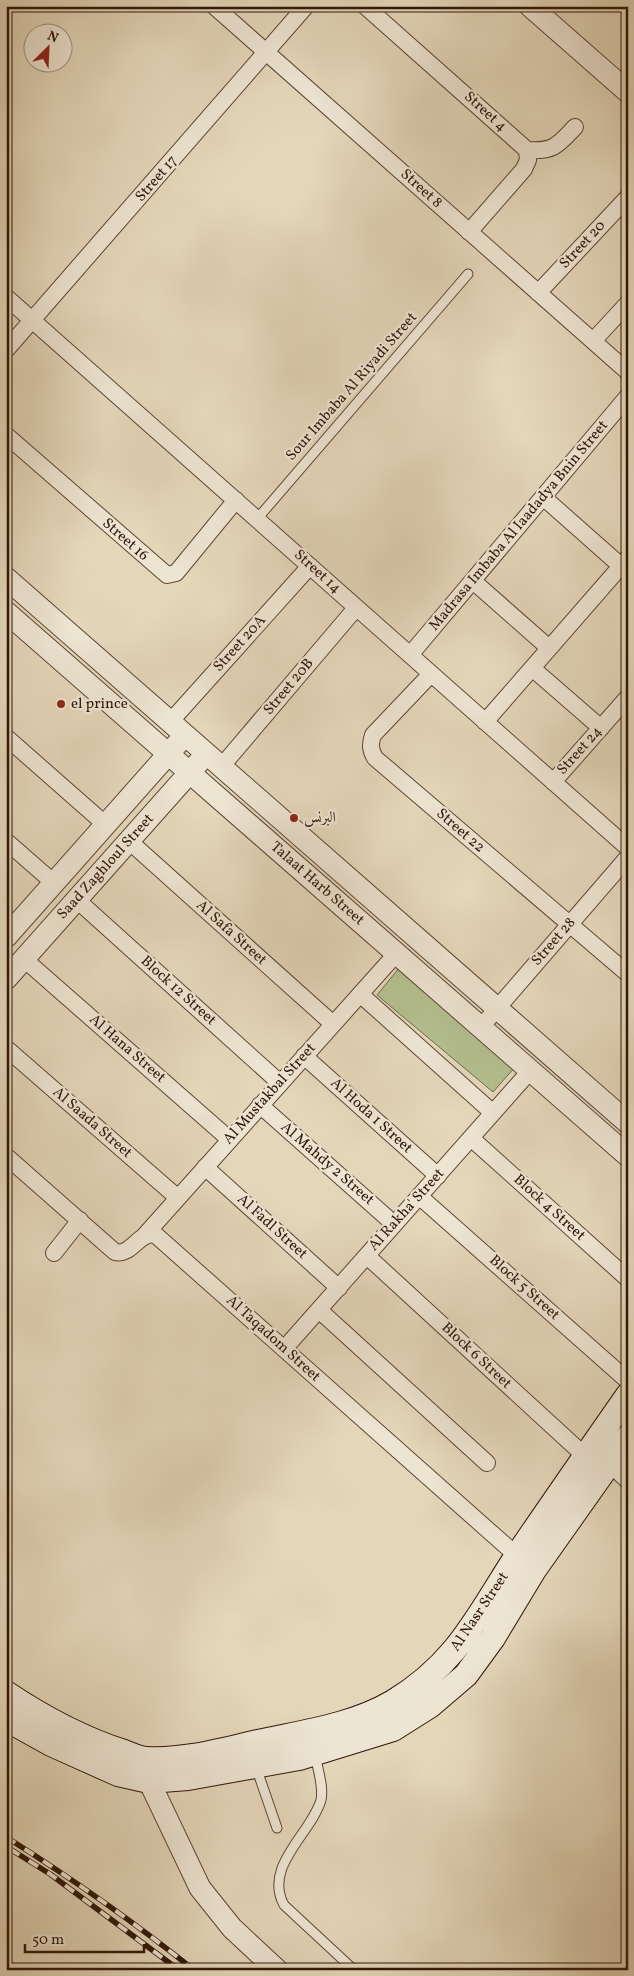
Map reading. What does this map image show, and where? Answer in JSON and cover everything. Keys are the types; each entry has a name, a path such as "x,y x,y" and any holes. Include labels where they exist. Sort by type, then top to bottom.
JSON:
{"main road":[{"name":"Al Nasr Street","path":"147,1770 188,1778 314,1753 392,1728 431,1705 466,1675 493,1638 526,1563 585,1456 628,1395"},
{"name":"Al Nasr Street","path":"147,1770 194,1756 338,1725 365,1716 391,1704 415,1688 437,1670 456,1650 609,1463 628,1437"},
{"path":"6,1693 38,1713 147,1770"},
{"path":"6,1719 51,1744 118,1774 147,1770"}],"street":[{"name":"Street 8","path":"214,6 628,372"},
{"name":"Street 17","path":"6,350 306,6"},
{"name":"Street 4","path":"365,6 527,150"},
{"path":"530,6 628,92"},
{"path":"469,232 524,169 528,160 527,150 541,151 555,147 575,127"},
{"name":"Street 20","path":"538,293 628,197"},
{"name":"Street 14","path":"6,297 628,848"},
{"path":"593,341 628,303"},
{"name":"Madrasa Imbaba Al Iaadadya Bnin Street","path":"410,655 628,396"},
{"name":"Street 16","path":"6,435 167,575 176,573 236,500"},
{"path":"485,722 624,562 543,497"},
{"name":"Street 20A","path":"178,729 310,566"},
{"name":"Talaat Harb Street","path":"6,578 628,1123"},
{"path":"473,581 549,648"},
{"name":"Street 20B","path":"214,760 356,608"},
{"name":"Talaat Harb Street","path":"6,612 628,1156"},
{"path":"532,668 601,728"},
{"name":"Street 22","path":"431,674 373,735 370,743 371,751 375,758 628,974"},
{"name":"Street 24","path":"553,782 628,697"},
{"name":"Saad Zaghloul Street","path":"6,937 169,754 178,729"},
{"path":"6,736 106,825"},
{"name":"Saad Zaghloul Street","path":"6,979 190,772 214,760"},
{"path":"6,841 54,883"},
{"name":"Al Safa Street","path":"129,841 333,1024"},
{"name":"Street 28","path":"481,1027 628,857"},
{"name":"Block 12 Street","path":"77,900 280,1083"},
{"name":"Al Mustakbal Street","path":"145,1235 396,954"},
{"name":"Al Hana Street","path":"24,959 230,1140"},
{"path":"360,994 493,1113"},
{"name":"Al Saada Street","path":"6,1048 178,1198"},
{"name":"Al Hoda 1 Street","path":"304,1056 438,1176"},
{"name":"Al Rakha' Street","path":"284,1349 530,1071"},
{"name":"Al Mahdy 2 Street","path":"260,1105 394,1224"},
{"name":"Block 4 Street","path":"471,1138 628,1279"},
{"path":"6,1156 115,1252 125,1252 145,1235"},
{"name":"Al Fadl Street","path":"205,1166 339,1288"},
{"name":"Block 5 Street","path":"419,1196 628,1381"},
{"path":"54,1253 80,1220"},
{"name":"Al Taqadom Street","path":"145,1235 154,1234 158,1237 526,1563"},
{"name":"Block 6 Street","path":"367,1256 585,1456"},
{"path":"319,1310 487,1463"},
{"path":"609,1463 628,1481"},
{"path":"147,1770 200,1888 232,1928 278,1970"}],"lane":[{"name":"Sour Imbaba Al Riyadi Street","path":"257,519 468,274"},
{"path":"314,1753 322,1789 320,1800 288,1855 279,1880 279,1896 284,1905 354,1970"},
{"path":"256,1766 277,1828"}],"green space":[{"path":"400,967 516,1066 493,1092 377,995"}],"railway":[{"path":"6,1837 102,1901 194,1970"},
{"path":"10,1849 50,1874 179,1970"}],"place":[{"name":"el prince","path":"61,704"},
{"name":"البرنس","path":"294,818"}]}
